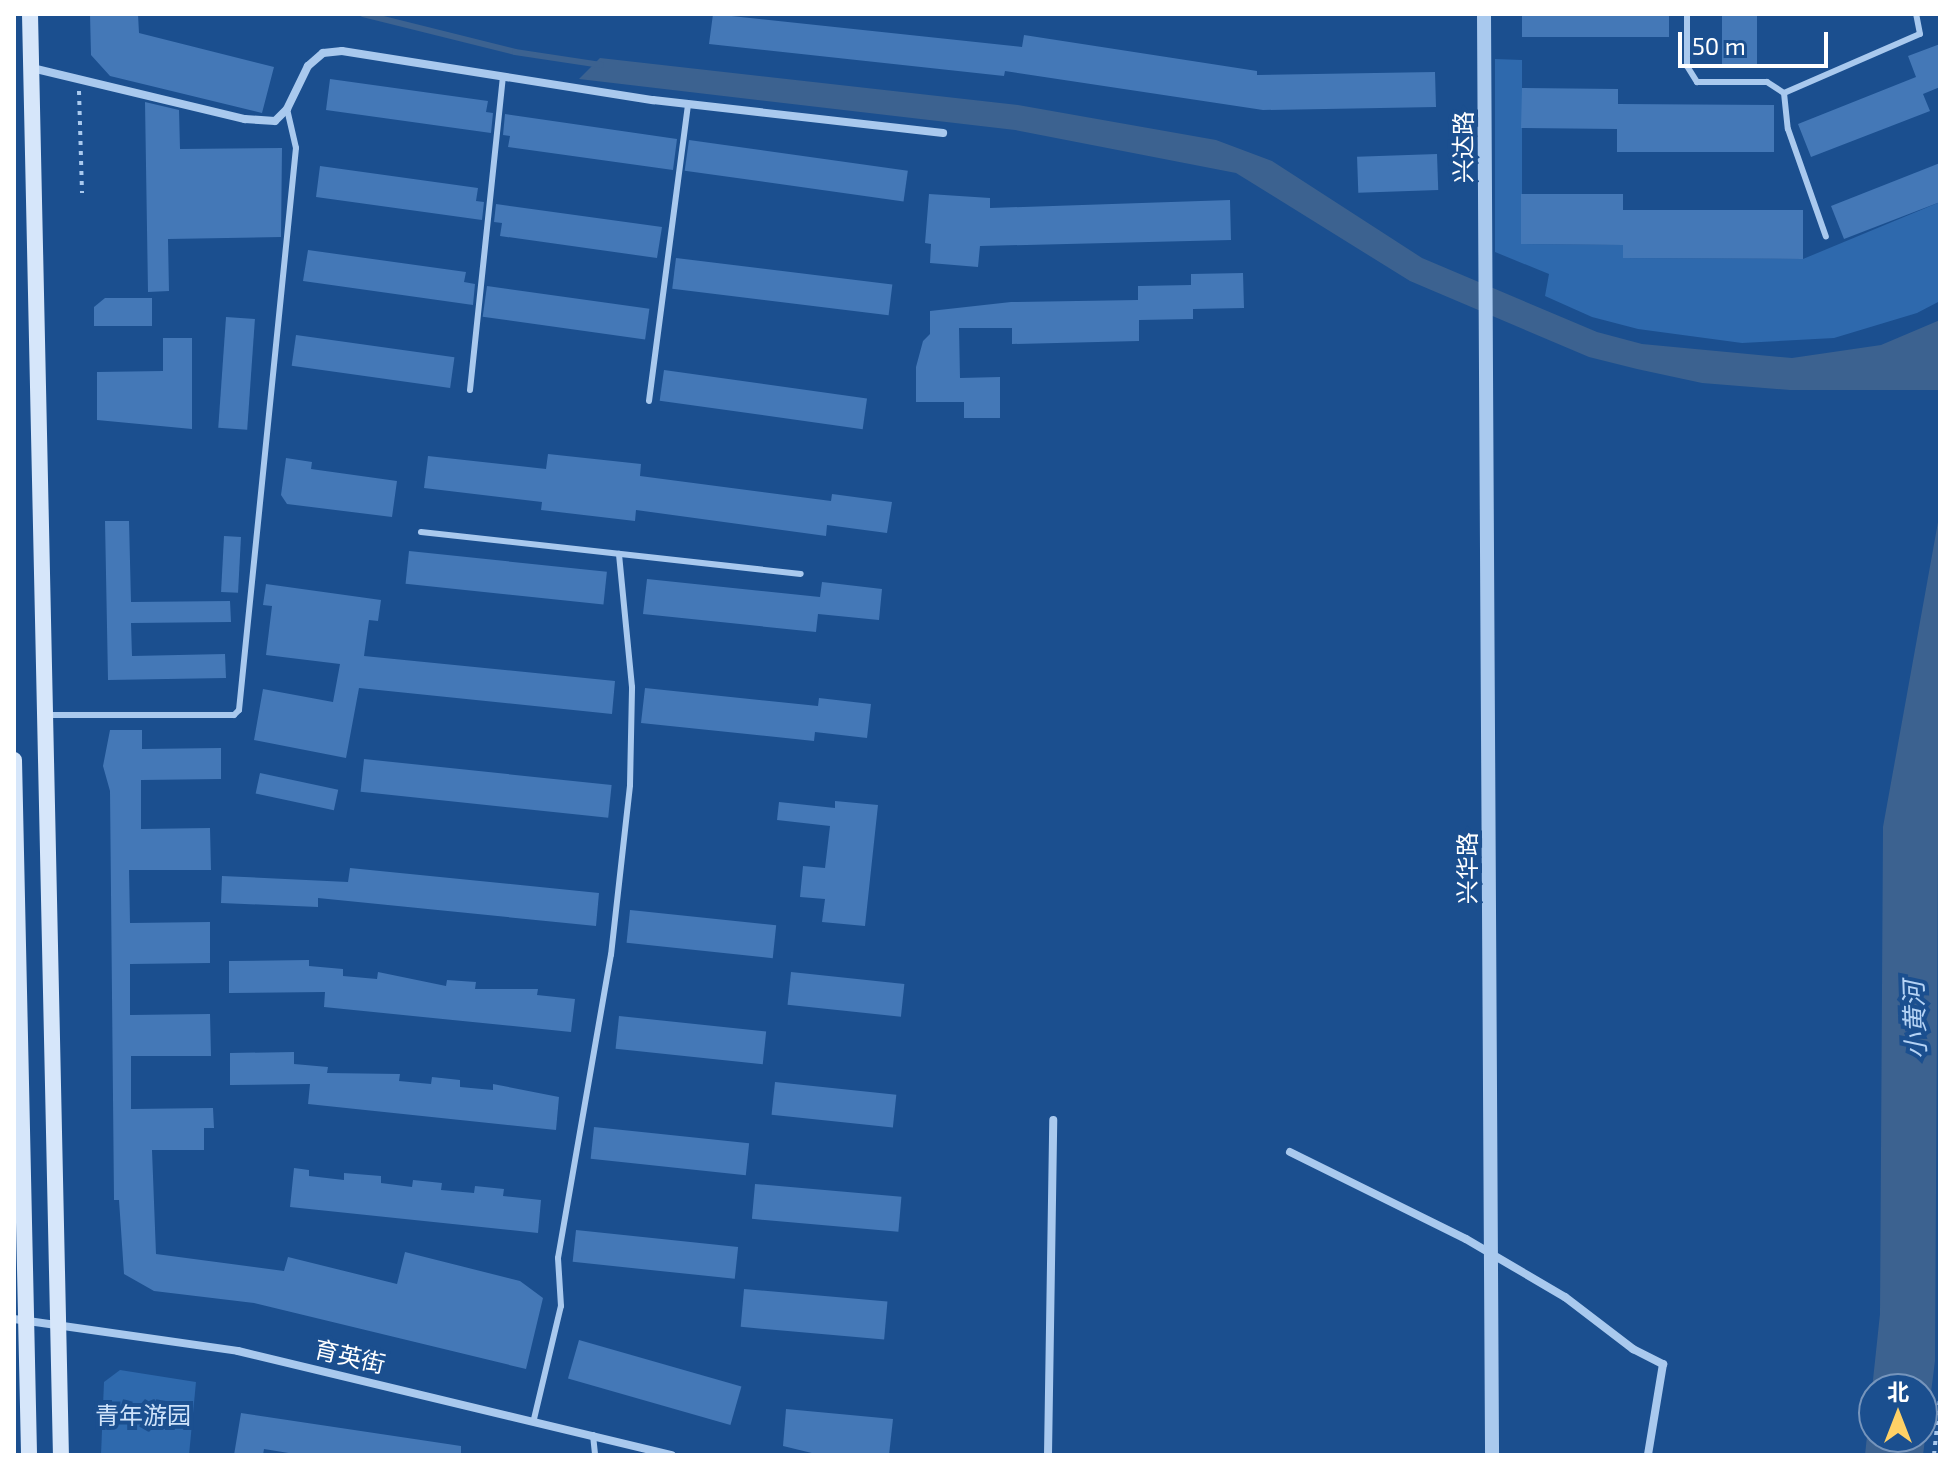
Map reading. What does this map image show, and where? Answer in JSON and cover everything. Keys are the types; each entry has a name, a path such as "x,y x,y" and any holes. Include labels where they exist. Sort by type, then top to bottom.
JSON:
{"main road":[{"path":"30,14 61,1455"},
{"path":"14,760 20,1320 29,1455"}],"street":[{"name":"兴达路","path":"1484,14 1485,281"},
{"path":"31,68 259,121 275,121 287,109 308,66 323,53 342,51 688,104 943,133"},
{"name":"兴华路","path":"1485,281 1492,1455"},
{"path":"1048,1455 1053,1120"},
{"path":"1290,1152 1491,1254 1663,1364 1648,1455"},
{"name":"育英街","path":"20,1320 238,1351 534,1419 672,1455"}],"lane":[{"path":"1687,14 1687,66 1697,82 1767,82 1784,93"},
{"path":"1784,93 1920,34 1916,14"},
{"path":"470,390 503,77"},
{"path":"1784,93 1788,129 1826,237"},
{"path":"649,401 688,104"},
{"path":"45,715 234,715 239,710 296,148 287,109"},
{"path":"421,532 801,574"},
{"path":"534,1419 561,1306 558,1258 611,955 628,800 632,687 619,554"},
{"path":"593,1435 595,1455"}],"path":[{"path":"78,79 82,193"},
{"path":"1934,1455 1940,1398"}],"green space":[{"path":"1495,59 1522,60 1522,244 1623,245 1623,258 1803,259 1940,202 1940,301 1917,313 1834,338 1742,343 1638,329 1592,317 1545,296 1549,274 1495,252"},
{"name":"青年游园","path":"120,1370 196,1382 189,1455 101,1455 104,1382"}],"water":[{"path":"600,58 1018,105 1216,140 1272,161 1422,258 1597,332 1642,344 1792,358 1881,345 1940,320 1940,390 1790,390 1702,383 1637,369 1589,357 1410,281 1236,173 1015,130 579,79"},
{"name":"小黄河","path":"1940,511 1933,1373 1874,1373 1880,1314 1883,827"},
{"path":"1865,1453 1923,1453 1923,1455"}],"building":[{"path":"90,14 138,14 139,33 274,67 262,113 110,76 91,55"},
{"path":"713,14 1022,47 1024,35 1257,71 1257,75 1435,72 1436,107 1263,110 1005,71 1004,76 709,44"},
{"path":"1522,14 1669,14 1669,37 1522,37"},
{"path":"1722,14 1757,14 1757,64 1722,64"},
{"path":"1940,44 1940,87 1923,94 1930,111 1811,157 1798,124 1916,77 1908,56"},
{"path":"330,79 488,101 486,112 493,113 491,133 326,110"},
{"path":"1522,88 1618,89 1618,104 1774,105 1774,152 1617,152 1617,129 1521,128"},
{"path":"145,102 179,110 180,149 282,148 281,237 168,239 169,291 148,292"},
{"path":"505,114 677,139 673,170 508,147 510,136 503,135"},
{"path":"689,140 908,171 904,201 685,171"},
{"path":"1437,154 1438,190 1358,193 1357,157"},
{"path":"1940,163 1940,202 1844,239 1831,206"},
{"path":"320,166 478,188 476,201 484,202 482,220 316,197"},
{"path":"929,194 990,198 990,208 1230,200 1231,240 980,246 978,267 930,263 931,244 925,243"},
{"path":"1521,194 1623,194 1623,210 1803,210 1803,259 1623,258 1623,245 1521,244"},
{"path":"496,204 662,227 657,258 500,236 502,223 494,222"},
{"path":"308,250 466,272 464,282 475,284 473,305 303,281"},
{"path":"676,258 892,285 889,315 672,289"},
{"path":"1243,273 1244,308 1193,309 1193,319 1139,320 1139,341 1012,344 1012,328 959,328 960,378 1000,377 1000,418 964,418 964,402 916,402 916,367 923,341 930,334 930,311 1011,302 1138,300 1138,286 1191,285 1191,274"},
{"path":"487,286 649,309 645,340 483,317"},
{"path":"105,298 152,298 152,326 94,326 94,307"},
{"path":"226,317 255,319 247,430 218,428"},
{"path":"296,335 454,357 450,388 292,366"},
{"path":"163,338 192,338 192,429 97,420 97,372 163,371"},
{"path":"664,370 867,399 863,429 660,401"},
{"path":"548,454 641,464 640,476 831,501 832,494 892,502 887,533 827,525 826,536 636,510 635,521 541,510 542,502 424,488 428,456 546,469"},
{"path":"286,458 312,462 311,469 397,481 392,517 287,504 281,495"},
{"path":"105,521 129,521 131,602 230,601 231,622 131,623 132,656 225,654 226,678 108,680"},
{"path":"224,536 241,537 238,593 221,592"},
{"path":"409,551 607,572 603,605 406,584"},
{"path":"647,579 820,597 822,582 882,589 879,620 818,614 816,632 643,614"},
{"path":"266,584 381,600 378,621 369,620 364,656 615,681 612,714 359,688 346,758 254,740 263,689 333,702 340,664 266,655 272,606 263,605"},
{"path":"645,688 818,706 819,698 871,704 867,738 815,732 814,741 641,723"},
{"path":"110,730 142,730 142,749 221,748 221,779 141,780 141,829 210,828 211,870 129,870 130,923 210,922 210,963 130,964 130,1015 210,1014 211,1056 131,1056 131,1109 213,1108 214,1128 204,1128 204,1150 152,1150 156,1254 284,1271 288,1257 397,1284 405,1252 520,1281 543,1298 526,1369 254,1303 154,1291 124,1274 119,1200 114,1200 110,791 103,766"},
{"path":"364,759 612,785 608,818 361,792"},
{"path":"260,773 338,790 334,810 256,794"},
{"path":"835,801 878,805 865,926 822,922 825,899 800,897 803,866 825,868 830,826 777,820 779,802 835,808"},
{"path":"350,868 599,893 596,926 318,898 318,907 221,903 222,876 348,882"},
{"path":"630,910 776,925 773,958 627,943"},
{"path":"309,960 309,966 343,969 343,976 377,979 378,972 446,986 447,980 476,982 475,989 538,989 537,995 575,999 571,1032 324,1007 325,992 229,993 229,961"},
{"path":"791,972 904,984 901,1017 788,1005"},
{"path":"619,1016 766,1031 763,1064 616,1049"},
{"path":"294,1052 294,1064 328,1067 327,1073 400,1074 399,1081 431,1084 432,1077 460,1080 460,1087 493,1090 493,1084 559,1097 556,1130 308,1104 310,1084 230,1085 230,1053"},
{"path":"775,1082 896,1095 893,1128 772,1115"},
{"path":"594,1127 749,1143 746,1175 591,1159"},
{"path":"294,1168 309,1170 309,1176 344,1180 344,1173 381,1176 381,1183 412,1187 413,1180 442,1183 441,1190 474,1193 475,1186 504,1189 503,1196 541,1200 538,1233 290,1207"},
{"path":"755,1184 901,1197 898,1232 752,1219"},
{"path":"576,1230 738,1247 735,1279 573,1262"},
{"path":"744,1289 887,1302 884,1339 741,1327"},
{"path":"579,1340 741,1387 730,1425 568,1378"},
{"path":"786,1409 893,1419 889,1455 820,1455 783,1446"},
{"path":"241,1413 461,1446 461,1455 301,1455 264,1449 263,1455 234,1455"}],"waterway":[{"path":"363,14 515,52 601,65"}]}
